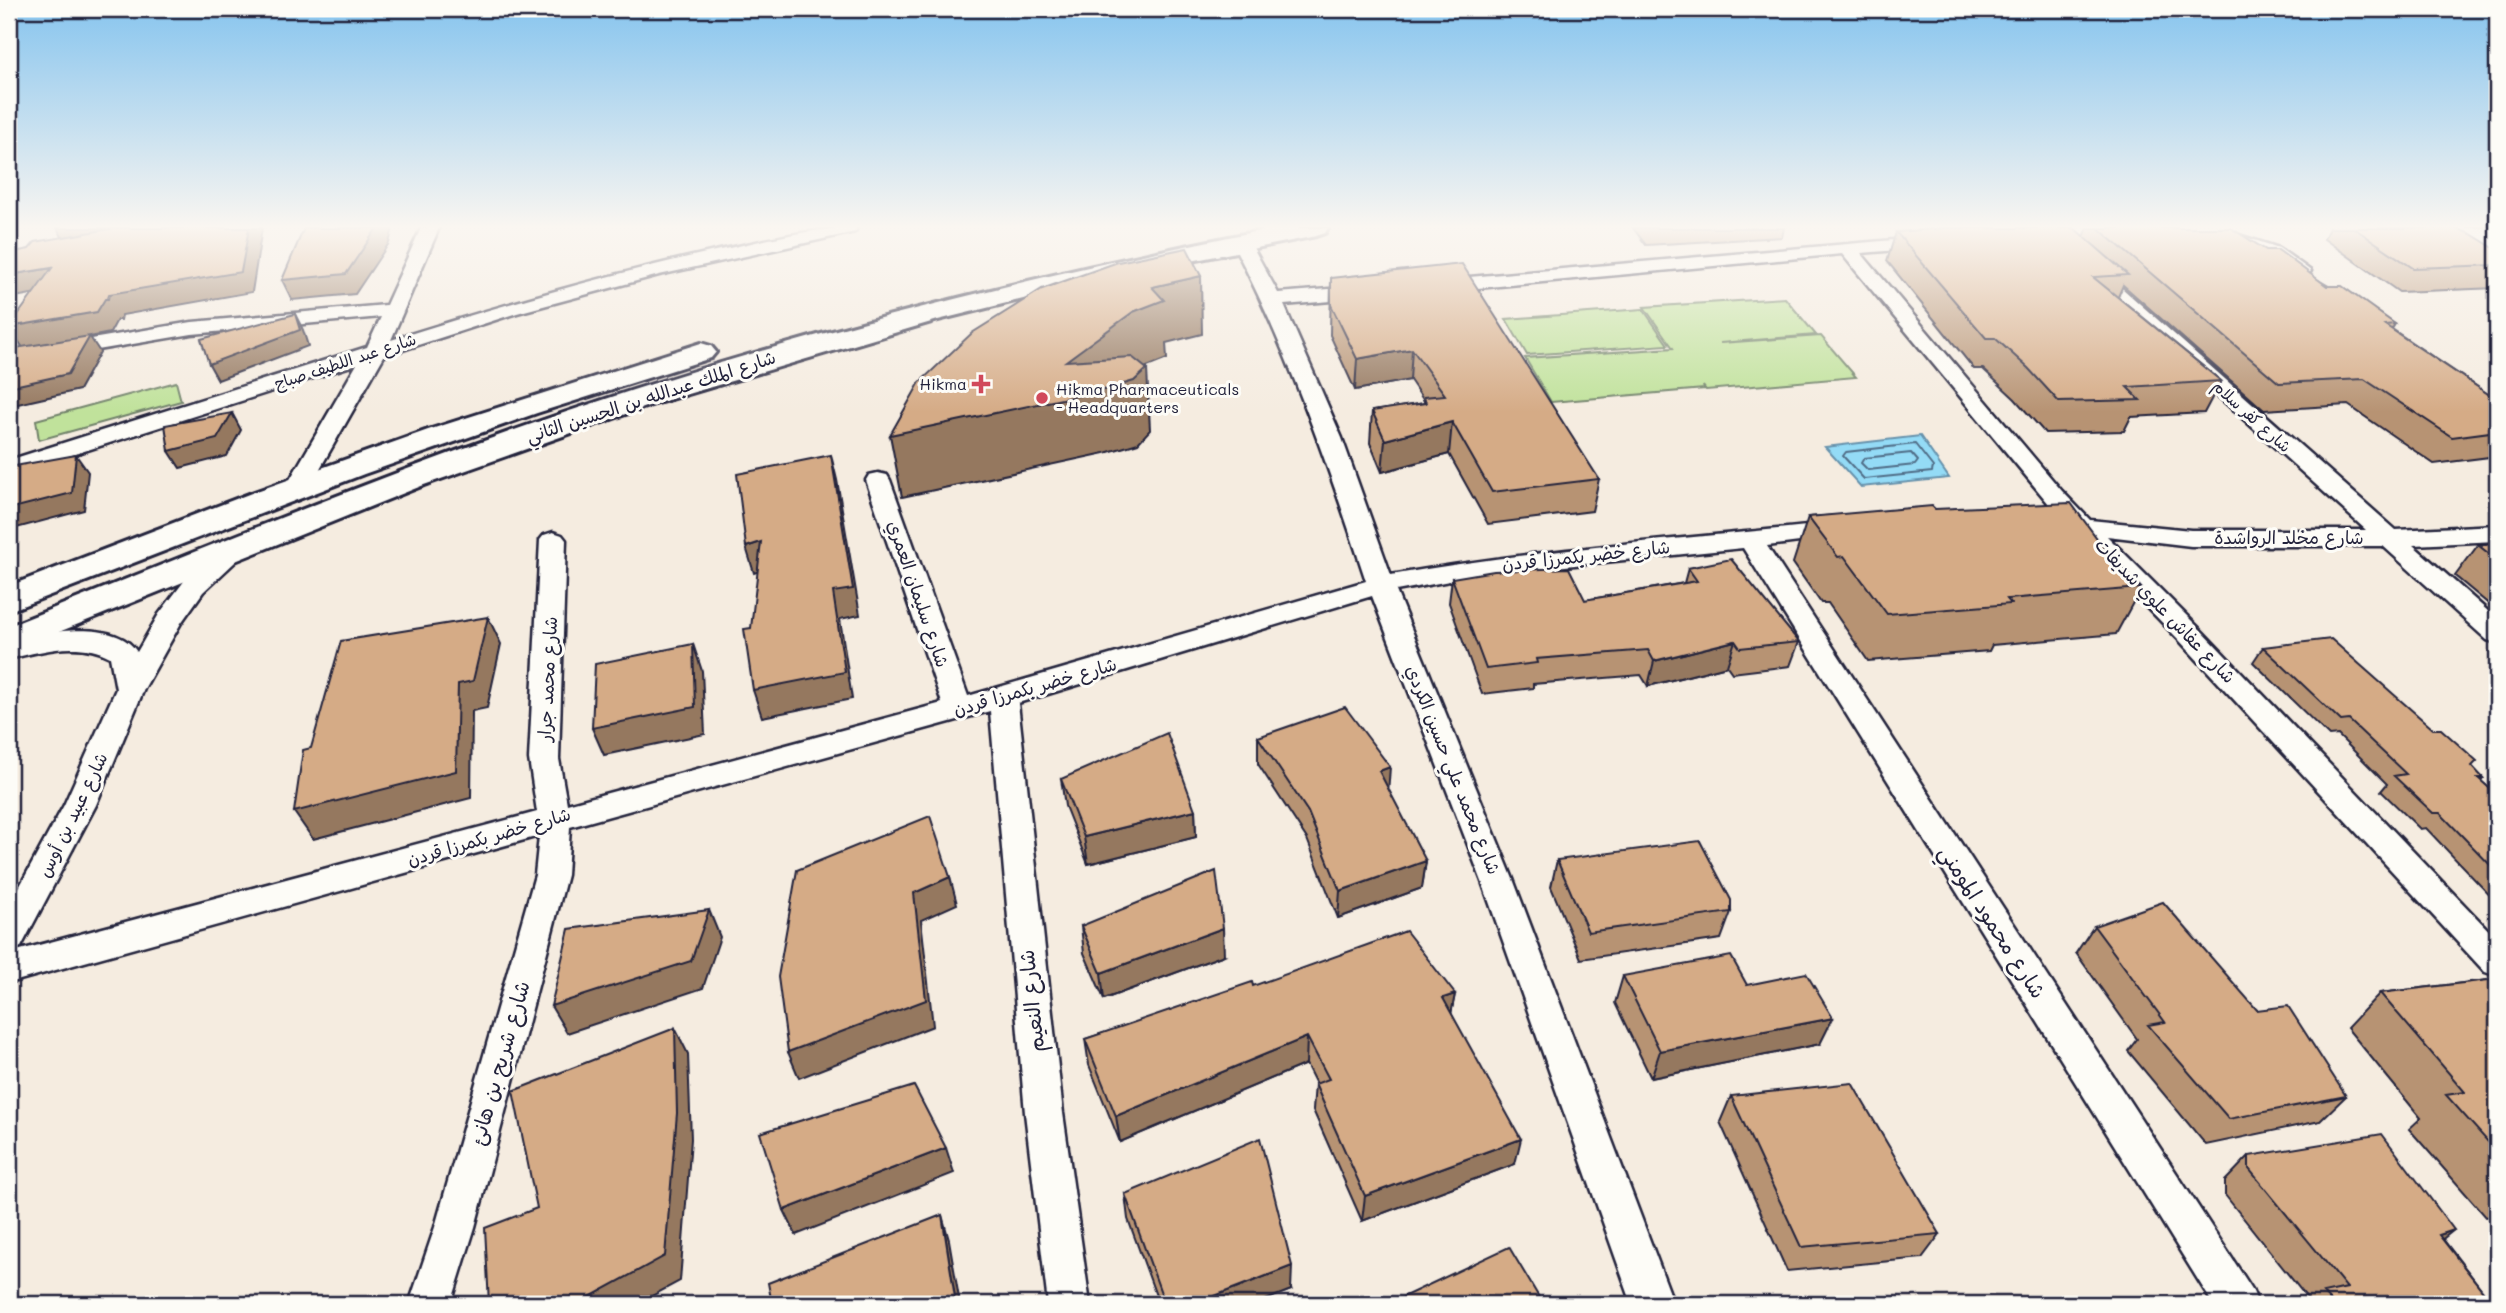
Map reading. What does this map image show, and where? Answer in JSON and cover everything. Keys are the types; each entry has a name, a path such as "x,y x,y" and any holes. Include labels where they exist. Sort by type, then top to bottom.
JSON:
{"main road":[{"name":"شارع الملك عبدالله بن الحسين الثاني","path":"9,599 145,544 297,488 622,375 766,332 936,289"},
{"name":"شارع الملك عبدالله بن الحسين الثاني","path":"9,640 411,479 548,429 704,377 1029,289"}],"street":[{"path":"297,488 377,349 405,289"},
{"name":"شارع عبد اللطيف صباح","path":"9,468 377,349 581,289"},
{"name":"شارع محمد علي حسين الكردي","path":"1266,289 1330,438 1381,585 1497,879 1653,1304"},
{"name":"شارع عفاش علوي شديفات","path":"1881,289 2053,496 2199,644 2497,962"},
{"name":"شارع كفر سلام","path":"2112,289 2497,634"},
{"path":"1272,300 1383,290"},
{"path":"9,359 192,328 396,310"},
{"name":"شارع سليمان العمري","path":"878,480 958,709"},
{"path":"2023,520 2081,526"},
{"name":"شارع مخلد الرواشدة","path":"2081,526 2191,538 2388,538 2497,533"},
{"name":"شارع خضر بكمرزا قردن","path":"9,968 958,709 1381,585 1487,566 1749,538 1867,529"},
{"name":"شارع محمود المومني","path":"1749,538 2237,1304"},
{"name":"شارع محمد جرار","path":"553,540 544,759 554,818"},
{"name":"شارع عبيد بن أوس","path":"9,937 80,805 130,689 182,600 237,548"},
{"path":"9,650 68,638 101,640 123,652 130,689"},
{"name":"شارع النعيم","path":"1003,696 1037,1049 1069,1304"},
{"name":"شارع شريح بن هانئ","path":"430,1304 455,1227 541,921 553,865 554,818"}],"green space":[{"path":"1785,298 1816,335 1720,343 1821,336 1856,377 1706,390 1703,386 1704,389 1551,402 1525,358 1673,348 1644,307"},
{"path":"1643,309 1668,345 1527,355 1506,319"},
{"path":"176,382 181,401 39,440 36,420"}],"water":[{"path":"1920,436 1949,478 1861,487 1825,447"}],"building":[{"path":"36,289 137,289 109,294 97,312 9,327"},
{"path":"1042,289 1154,289 1164,300 1133,312 1066,361 1132,357 1147,369 1134,381 1100,391 890,435 920,382 972,333"},
{"path":"1331,289 1478,289 1599,479 1492,492 1452,422 1385,440 1372,411 1426,403 1424,397 1445,395 1412,349 1357,359 1331,305"},
{"path":"1945,289 2108,289 2221,381 2127,387 2140,400 2059,402 2028,368 1995,338 1986,338"},
{"path":"2170,289 2347,289 2395,324 2385,325 2497,400 2497,431 2452,437 2364,379 2279,383"},
{"path":"295,314 300,330 209,364 201,339"},
{"path":"90,336 68,374 9,387 9,349"},
{"path":"232,413 217,439 169,451 165,425"},
{"path":"76,455 72,493 9,509 9,467"},
{"path":"831,455 853,589 833,592 845,672 753,690 744,629 751,628 761,542 746,547 737,474"},
{"path":"2071,503 2105,549 2141,588 2007,599 2011,604 1887,614 1844,556 1838,557 1808,517 1932,506 1935,509"},
{"path":"2497,544 2497,560 2478,545"},
{"path":"1731,559 1799,642 1740,648 1735,641 1654,661 1648,650 1536,659 1537,663 1486,669 1452,578 1494,571 1569,568 1585,600 1697,581 1688,568"},
{"path":"488,617 473,681 458,684 456,771 294,812 303,750 311,748 341,641"},
{"path":"2331,639 2433,729 2441,729 2477,761 2472,766 2483,778 2478,778 2497,795 2497,872 2440,813 2433,813 2394,776 2406,774 2349,720 2341,721 2263,647"},
{"path":"693,644 695,707 592,728 595,664"},
{"path":"1345,707 1390,767 1379,771 1426,861 1340,891 1308,812 1258,737"},
{"path":"1167,733 1195,810 1084,837 1061,779"},
{"path":"930,816 950,877 914,893 926,1000 788,1052 778,977 797,870"},
{"path":"1700,841 1731,900 1731,912 1588,932 1557,860"},
{"path":"1216,871 1223,928 1101,973 1081,926"},
{"path":"2163,902 2257,1010 2288,1006 2346,1096 2229,1119 2148,1025 2165,1022 2094,926"},
{"path":"709,910 691,961 551,1006 569,929"},
{"path":"1406,931 1455,994 1443,998 1521,1139 1365,1196 1315,1084 1329,1079 1307,1037 1116,1116 1085,1039 1252,982 1253,986"},
{"path":"1731,956 1747,985 1806,973 1833,1018 1660,1051 1623,976"},
{"path":"2497,979 2497,1152 2446,1095 2465,1092 2380,993"},
{"path":"675,1028 677,1113 665,1256 577,1304 489,1304 485,1228 537,1208 513,1091"},
{"path":"1852,1083 1940,1234 1801,1247 1731,1096"},
{"path":"914,1086 946,1148 784,1210 760,1133"},
{"path":"2382,1134 2454,1230 2439,1235 2493,1304 2333,1304 2323,1293 2347,1288 2249,1169 2249,1156"},
{"path":"1260,1138 1292,1266 1194,1304 1165,1304 1125,1194"},
{"path":"942,1215 956,1304 772,1304 768,1283"},
{"path":"1509,1247 1543,1304 1388,1304"}],"place":[{"name":"Hikma","path":"981,384"},
{"name":"Hikma Pharmaceuticals - Headquarters","path":"1042,398"}]}
